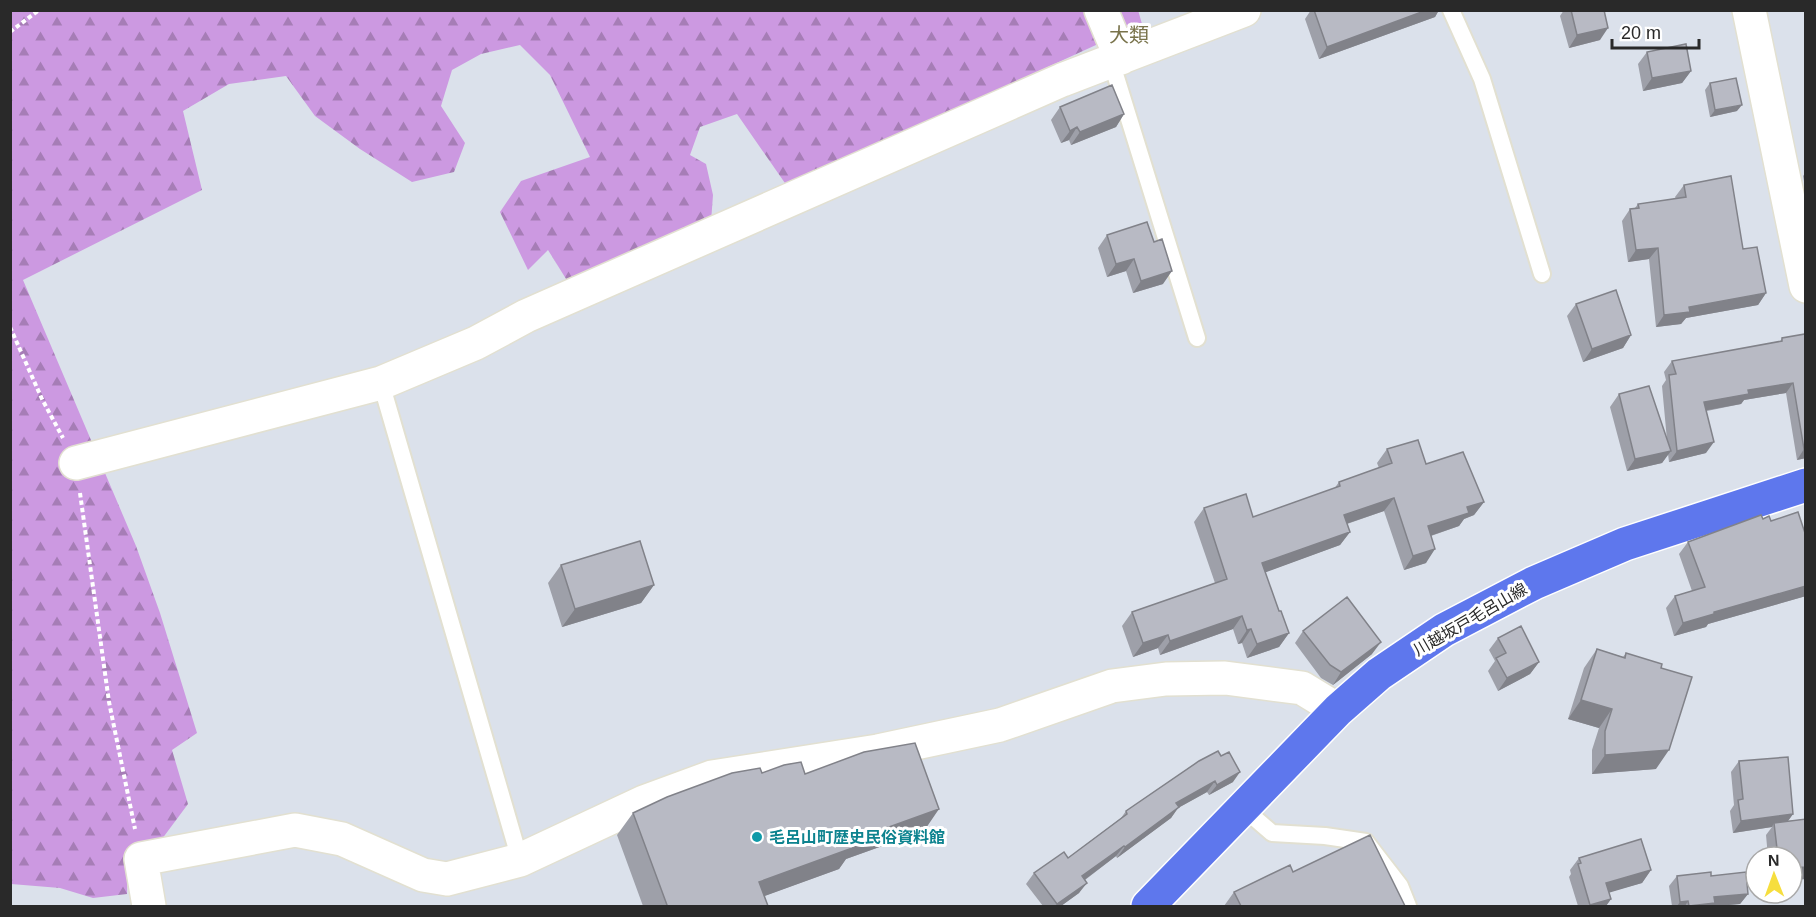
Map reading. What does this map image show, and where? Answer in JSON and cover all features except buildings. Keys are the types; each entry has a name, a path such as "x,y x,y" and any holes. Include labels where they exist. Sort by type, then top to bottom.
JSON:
{"main road":[{"name":"川越坂戸毛呂山線","path":"1148,906 1338,710 1379,674 1444,630 1534,582 1625,544 1806,485"}],"street":[{"path":"1101,10 1116,60"},
{"path":"76,463 381,383 476,343 526,316 1018,99 1244,10"},
{"path":"1749,10 1806,286"},
{"path":"149,906 141,859 295,830 342,839 423,875 447,879 520,860 644,802 712,777 878,752 1000,725 1112,686 1166,679 1225,678 1302,688 1338,710"}],"lane":[{"path":"1451,10 1482,79 1542,274"},
{"path":"1116,60 1197,338"},
{"path":"381,383 520,860"},
{"path":"1243,808 1272,832 1366,842 1400,886 1408,906"}],"path":[{"path":"10,32 39,10"},
{"path":"10,327 42,399 76,463 109,702 141,859"}],"green space":[{"path":"1138,10 1142,24 787,186 737,114 700,127 690,155 706,164 713,195 711,222 568,282 548,250 528,270 500,212 521,181 590,157 550,75 520,45 481,54 452,70 441,106 465,143 454,172 412,182 360,149 315,116 286,76 229,84 183,111 202,190 23,280 136,546 160,613 197,733 172,750 188,804 162,839 128,847 127,894 93,898 60,888 11,884 10,11"}],"place":[{"name":"毛呂山町歴史民俗資料館","path":"757,837"}],"district":[{"name":"大類","path":"1129,35"}]}
